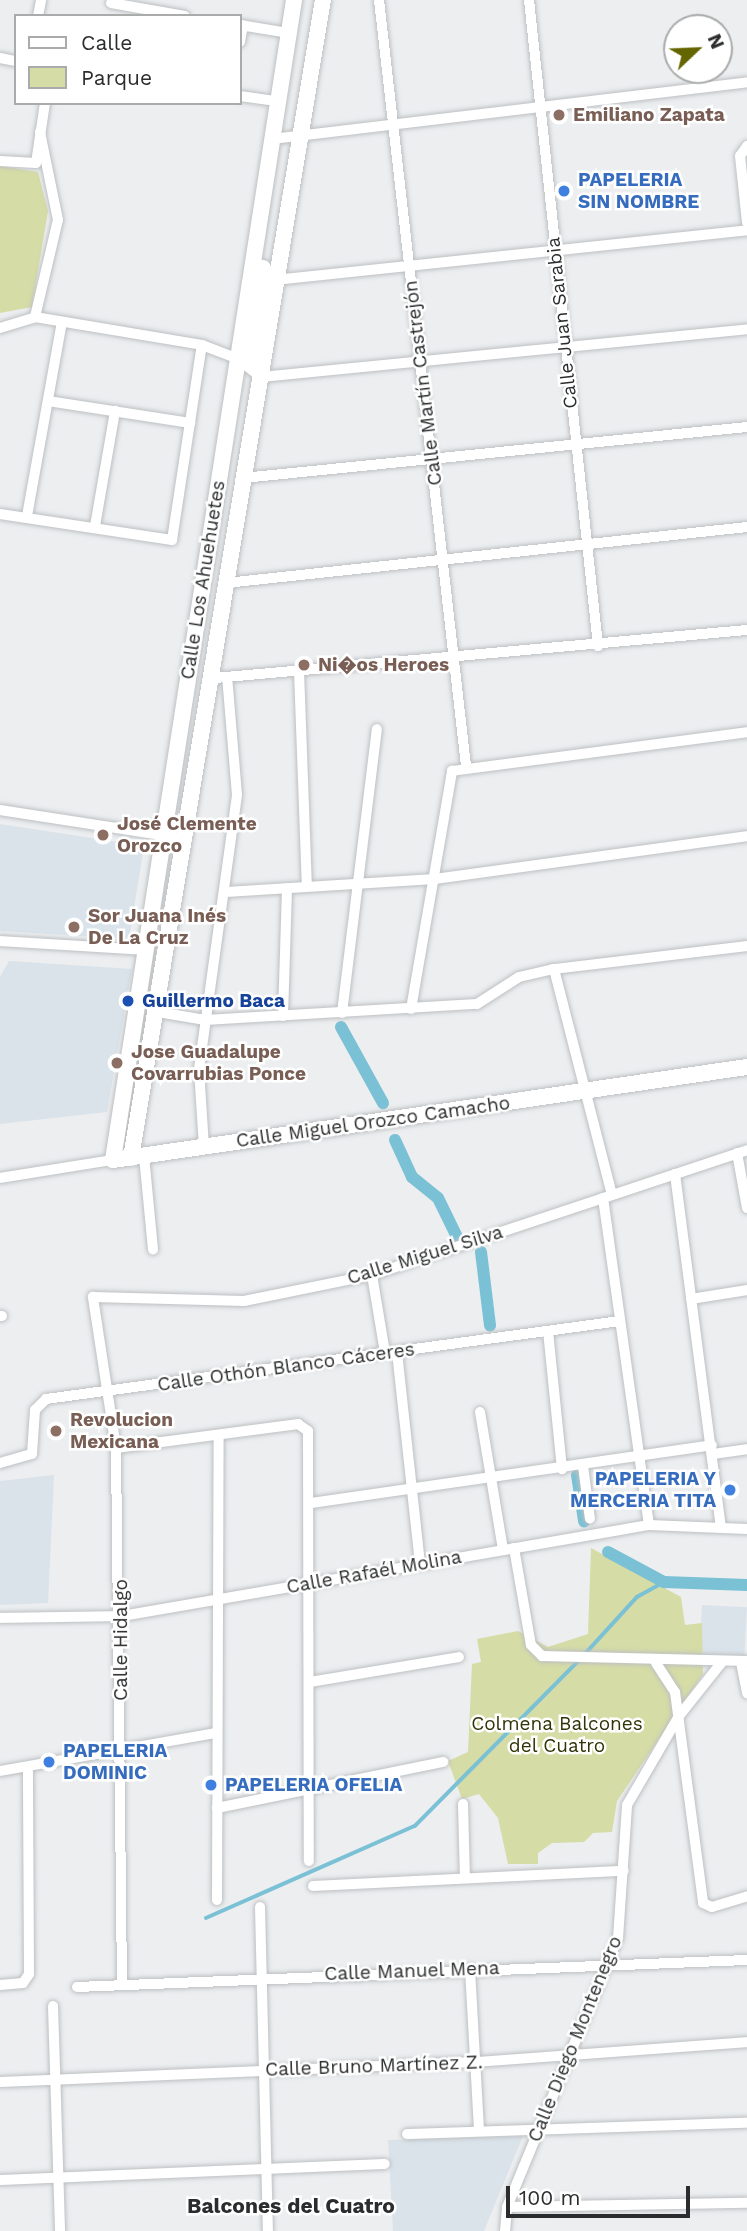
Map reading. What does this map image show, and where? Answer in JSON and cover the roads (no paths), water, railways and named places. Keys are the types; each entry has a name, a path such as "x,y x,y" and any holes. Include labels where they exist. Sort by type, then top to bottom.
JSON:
{"street":[{"name":"Calle Los Ahuehuetes","path":"113,1160 236,358 294,0"},
{"name":"Calle Los Ahuehuetes","path":"138,1157 152,1011 181,838 221,678 226,583 298,136 323,0"},
{"path":"323,0 333,0"},
{"name":"Calle Martín Castrejón","path":"379,0 389,125 409,266 466,766"},
{"name":"Calle Juan Sarabia","path":"529,0 574,444 598,646"},
{"path":"111,2 174,14"},
{"path":"242,25 289,33"},
{"path":"272,139 539,110 747,82"},
{"path":"242,96 277,101"},
{"path":"0,161 35,164 45,105"},
{"path":"35,317 58,220 40,132"},
{"path":"744,147 747,223"},
{"path":"261,377 251,354 267,232 262,210"},
{"path":"275,280 747,230"},
{"path":"0,328 35,317 202,345 236,358 261,377 565,350 747,328"},
{"path":"27,516 62,322"},
{"path":"0,514 174,538 202,345"},
{"path":"48,401 190,423"},
{"path":"94,526 116,411"},
{"path":"243,478 747,427"},
{"path":"226,583 747,527"},
{"path":"205,1147 199,1069 227,892 238,786 221,678 455,661 747,630"},
{"path":"299,671 307,886"},
{"path":"342,1013 362,882 377,729"},
{"path":"411,1009 434,878 444,786 452,771 466,766 747,732"},
{"path":"0,810 181,838"},
{"path":"227,892 434,878 747,836"},
{"path":"283,1016 287,888"},
{"path":"0,941 146,950"},
{"path":"152,1011 205,1020 482,1003 519,977 554,969 747,946"},
{"path":"554,969 586,1091 607,1196 620,1321 649,1525"},
{"name":"Calle Miguel Orozco Camacho","path":"0,1178 747,1067"},
{"path":"742,1151 747,1208"},
{"name":"Calle Miguel Silva","path":"93,1297 244,1301 372,1275 742,1151"},
{"path":"138,1157 153,1250"},
{"path":"675,1174 721,1527"},
{"path":"372,1275 391,1353 412,1488 420,1564"},
{"path":"691,1299 747,1290"},
{"name":"Calle Hidalgo","path":"93,1297 116,1448 122,1616 122,1985"},
{"name":"Calle Othón Blanco Cáceres","path":"0,1462 32,1454 35,1410 42,1401 620,1321"},
{"path":"548,1331 562,1469"},
{"path":"480,1412 491,1477 531,1645 542,1656 569,1659 656,1663 744,1661 747,1693"},
{"path":"116,1448 306,1427 311,1582 309,1861"},
{"path":"217,1900 219,1435"},
{"path":"310,1503 641,1457 747,1449"},
{"path":"583,1466 590,1519"},
{"name":"Calle Rafaél Molina","path":"0,1618 122,1616 649,1525 747,1529"},
{"path":"310,1682 459,1657"},
{"name":"Calle Diego Montenegro","path":"505,2231 507,2207 622,1921 627,1805 679,1716 722,1662"},
{"path":"656,1663 673,1684 703,1903 712,1907 747,1896"},
{"path":"0,1771 216,1733"},
{"path":"217,1808 443,1762"},
{"path":"0,1985 26,1981 28,1767"},
{"path":"463,1804 465,1878"},
{"path":"313,1886 624,1871"},
{"path":"260,1907 268,2231"},
{"name":"Calle Manuel Mena","path":"77,1987 262,1976 747,1960"},
{"path":"470,1969 479,2128"},
{"path":"53,2006 60,2231"},
{"name":"Calle Bruno Martínez Z.","path":"0,2082 476,2062 747,2042"},
{"path":"407,2134 479,2128 538,2129 747,2123"},
{"path":"0,2180 384,2164"},
{"path":"507,2207 747,2203"}],"waterway":[{"path":"341,1027 383,1103"},
{"path":"395,1140 412,1177 438,1198 457,1237"},
{"path":"481,1252 490,1325"},
{"path":"577,1475 584,1521"},
{"path":"608,1552 664,1582 747,1585"},
{"path":"585,1654 637,1597 664,1582"},
{"path":"206,1918 415,1826 580,1659"}],"place":[{"name":"Emiliano Zapata","path":"559,115"},
{"name":"PAPELERIA SIN NOMBRE","path":"564,191"},
{"name":"Ni�os Heroes","path":"304,665"},
{"name":"José Clemente Orozco","path":"103,835"},
{"name":"Sor Juana Inés De La Cruz","path":"74,927"},
{"name":"Guillermo Baca","path":"128,1001"},
{"name":"Jose Guadalupe Covarrubias Ponce","path":"117,1063"},
{"name":"Revolucion Mexicana","path":"56,1431"},
{"name":"PAPELERIA Y MERCERIA TITA","path":"730,1490"},
{"name":"PAPELERIA DOMINIC","path":"49,1762"},
{"name":"PAPELERIA OFELIA","path":"211,1785"}],"district":[{"name":"Balcones del Cuatro","path":"291,2206"}],"park label":[{"name":"Colmena Balcones del Cuatro","path":"557,1735"}]}
